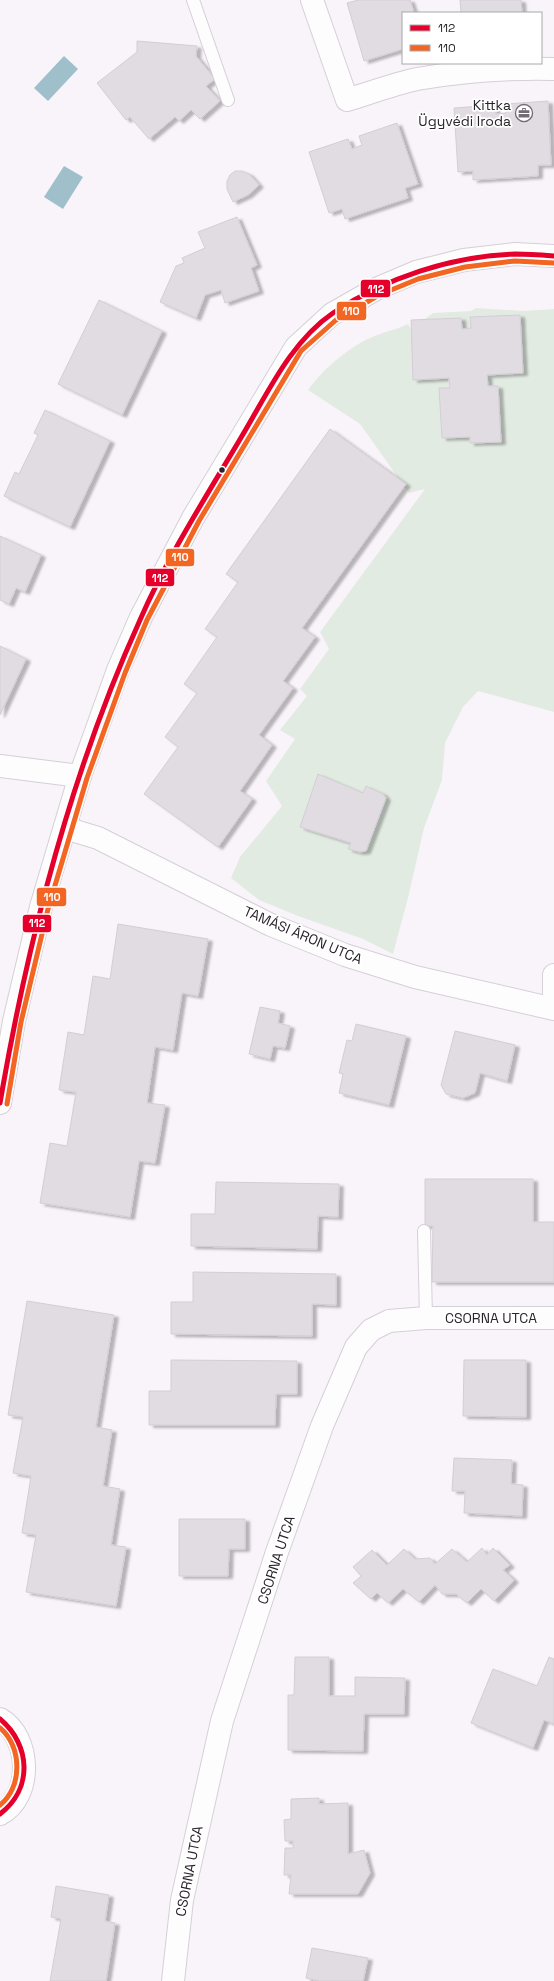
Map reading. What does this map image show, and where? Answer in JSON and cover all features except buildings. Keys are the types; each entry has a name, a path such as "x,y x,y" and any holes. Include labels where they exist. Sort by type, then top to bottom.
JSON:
{"street":[{"path":"312,0 347,100 417,79 471,72 525,68 554,69"},
{"path":"0,1102 14,1021 41,907 80,776 118,670 141,617 193,518 296,347 332,314 376,289 416,272 464,260 515,254 554,256"},
{"path":"0,766 80,776"},
{"name":"TAMÁSI ÁRON UTCA","path":"65,828 98,838 271,925 344,955 415,977 554,1010"},
{"path":"554,975 554,1005"},
{"name":"CSORNA UTCA","path":"173,1981 182,1900 222,1721 277,1552 322,1426 356,1347 371,1330 389,1321 426,1318 554,1318"},
{"path":"0,1719 19,1739 25,1764 20,1793 5,1812 0,1814"}],"lane":[{"path":"193,0 228,100"},
{"path":"424,1231 426,1318"}],"shaded area":[{"path":"476,308 523,311 554,309 554,712 478,691 463,707 445,743 442,780 424,828 393,954 363,939 298,916 259,900 231,878 240,857 282,806 266,781 295,739 280,730 307,696 300,689 329,649 320,632 425,489 409,493 360,424 308,390 320,375 336,360 353,347 370,338 408,324 411,329 433,313 471,311"}],"water":[{"path":"64,56 78,69 48,101 34,88"},
{"path":"64,166 83,177 63,209 44,197"}],"transit line":[{"name":"112","path":"0,1103 11,1041 38,918 73,796 115,678 162,574 199,507 269,389 291,355 317,325 333,313 353,300 397,279 443,264 467,259 515,254 554,256"},
{"name":"110","path":"7,1104 21,1022 48,909 87,778 125,673 147,620 199,521 301,351 336,320 379,295 418,279 465,267 515,261 554,263"},
{"name":"112","path":"0,1719 18,1741 24,1767 23,1780 18,1792 11,1804 0,1814"},
{"name":"110","path":"0,1728 13,1745 17,1766 13,1788 8,1797 0,1805"}],"place":[{"name":"Kittka Ügyvédi Iroda","path":"524,113"}]}
